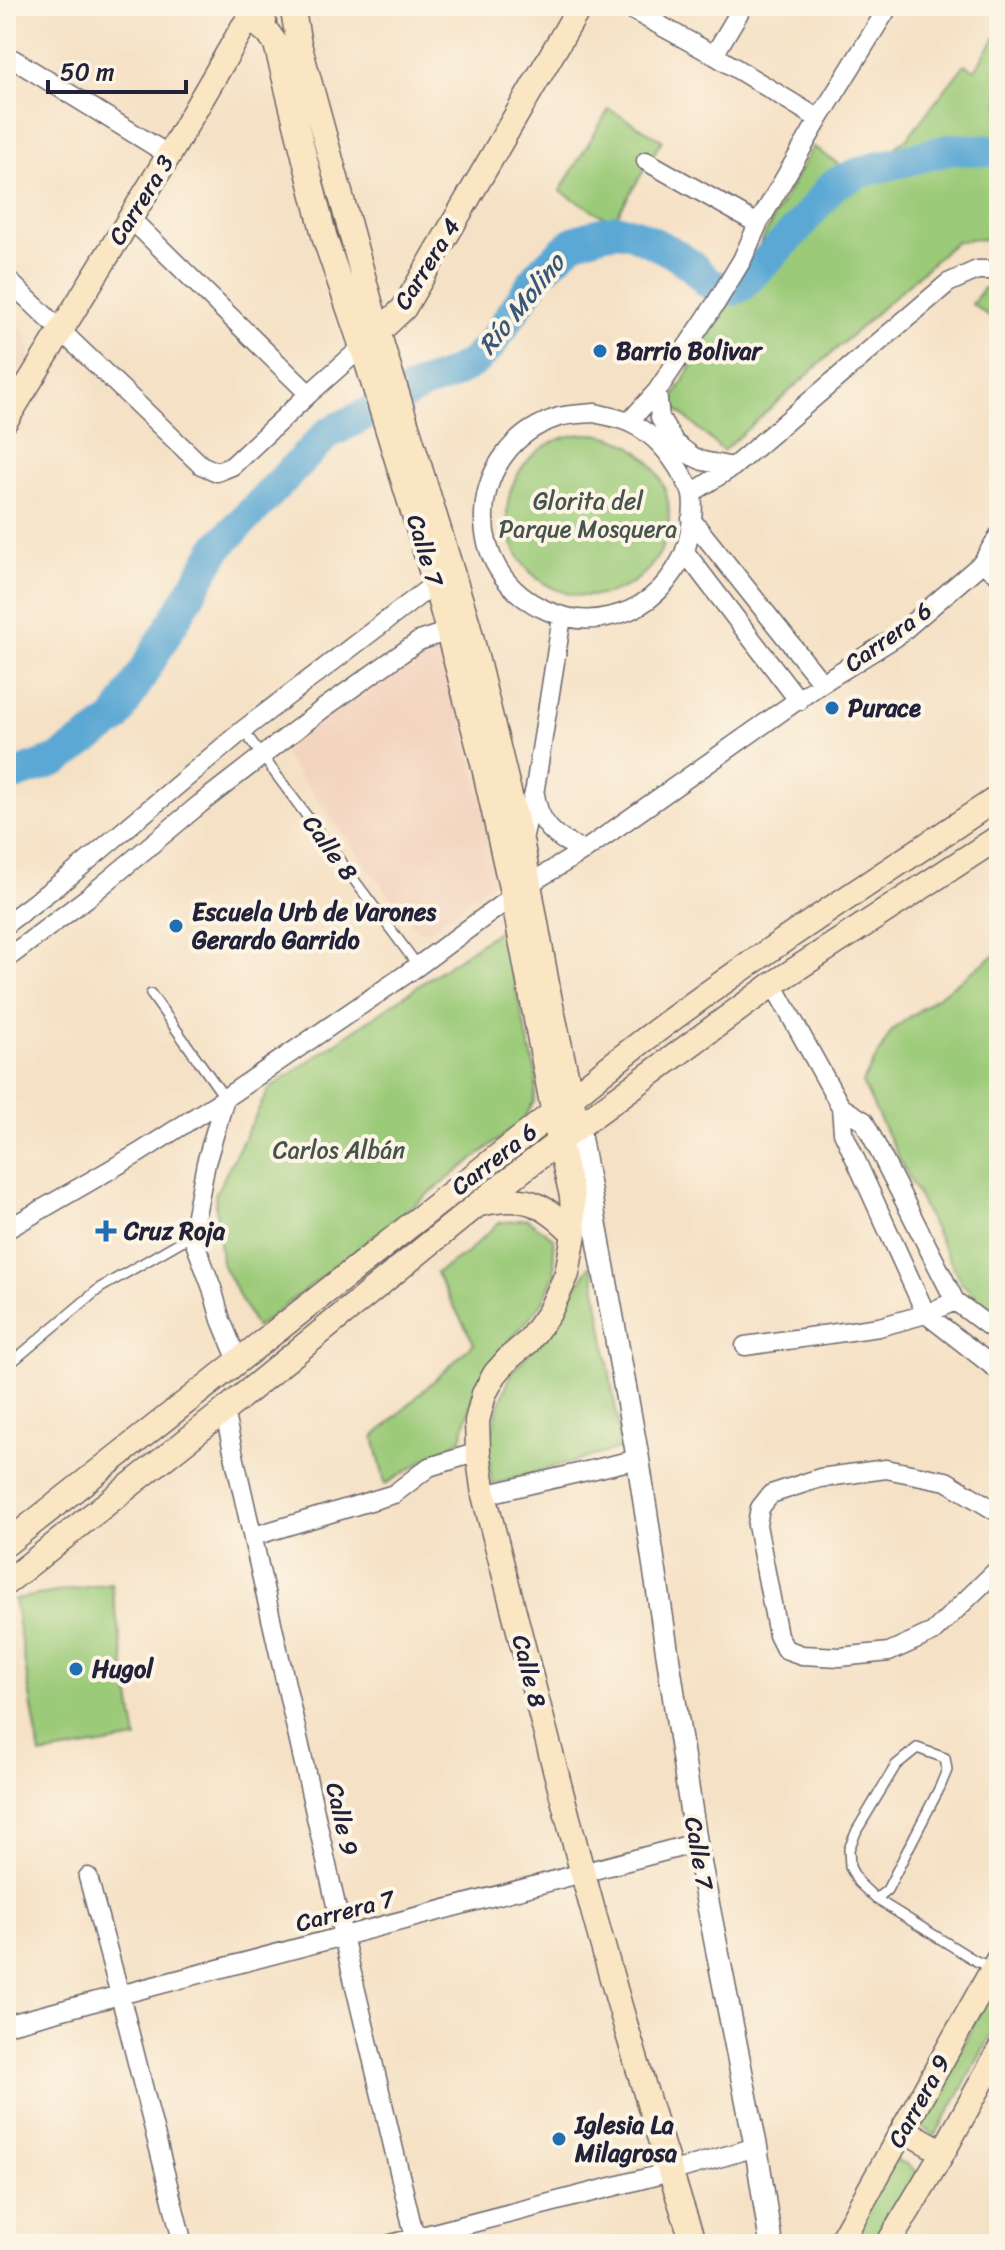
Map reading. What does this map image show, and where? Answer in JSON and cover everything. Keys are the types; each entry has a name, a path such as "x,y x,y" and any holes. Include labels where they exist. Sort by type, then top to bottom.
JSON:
{"main road":[{"name":"Carrera 4","path":"372,346 404,308 580,6"},
{"name":"Calle 7","path":"252,12 276,44 325,239 372,346"},
{"path":"252,12 293,17"},
{"name":"Carrera 3","path":"6,420 169,155 252,12"},
{"name":"Calle 7","path":"293,17 372,346 444,577 522,845 521,890 563,1105"},
{"name":"Calle 7","path":"458,627 483,763 550,1001 563,1105"},
{"name":"Carrera 6","path":"6,1544 598,1075 771,948 999,797"},
{"name":"Carrera 6","path":"6,1583 568,1134 773,984 999,837"},
{"name":"Calle 8","path":"563,1105 568,1134 574,1234 567,1274 549,1313 528,1342 495,1374 484,1394 477,1421 478,1452 484,1495 582,1875 694,2244"},
{"path":"477,1205 504,1199 531,1202 555,1214 574,1234"},
{"name":"Carrera 9","path":"839,2244 996,1963"},
{"name":"Carrera 9","path":"888,2244 999,2051"},
{"path":"904,2130 943,2152"}],"street":[{"path":"625,6 714,55 819,119"},
{"path":"714,55 743,6"},
{"path":"629,422 657,391 716,303 819,119 889,6"},
{"path":"13,59 169,155"},
{"path":"646,161 758,224"},
{"path":"130,218 309,394"},
{"path":"692,493 733,467 948,283 977,270 999,270"},
{"path":"6,278 60,330"},
{"name":"Carrera 4","path":"60,330 201,465 217,472 232,466 309,394 372,346"},
{"path":"657,391 660,418 675,443 703,461 733,467"},
{"path":"595,413 629,422 654,437 674,459 692,493 685,552 671,579 649,600 622,614 592,620 562,617 532,605 507,583 490,555 483,520 487,486 503,455 528,431 560,416 595,413"},
{"path":"691,519 822,683"},
{"name":"Carrera 6","path":"6,1230 139,1153 225,1098 822,683 896,637 982,563 999,535"},
{"path":"685,552 799,701"},
{"path":"982,563 999,575"},
{"path":"6,924 71,875 243,730 444,577"},
{"path":"522,845 535,788 562,617"},
{"path":"6,959 324,708 419,641 458,627"},
{"path":"304,683 324,708"},
{"path":"181,782 200,804"},
{"path":"535,788 536,805 548,828 568,844 585,850"},
{"path":"773,984 841,1107 843,1132 926,1314 999,1371"},
{"path":"225,1098 206,1163 192,1235 238,1361"},
{"path":"841,1107 864,1121 955,1301 999,1334"},
{"name":"Calle 7","path":"568,1134 638,1459 696,1843 756,2147 771,2244"},
{"path":"745,1346 879,1327 926,1314 955,1301"},
{"name":"Calle 9","path":"224,1411 415,2238"},
{"path":"254,1536 394,1494 429,1467 478,1452"},
{"path":"484,1495 638,1459"},
{"path":"999,1513 946,1481 886,1469 820,1478 771,1494 760,1508 757,1525 778,1635 785,1649 802,1655 840,1657 889,1652 933,1632 999,1568"},
{"name":"Carrera 7","path":"6,2025 696,1843"},
{"path":"88,1877 183,2244"},
{"path":"391,2244 756,2147"}],"lane":[{"name":"Calle 8","path":"243,730 418,966"},
{"path":"151,994 225,1098"},
{"path":"6,1367 100,1288 192,1235"},
{"path":"876,1899 887,1890 940,1787 947,1770 945,1758 917,1748 896,1765 857,1830 849,1849 850,1867 858,1882 876,1899 976,1961 996,1963"}],"shaded area":[{"path":"6,306 25,333 30,356 28,365 6,374"},
{"path":"434,644 450,672 502,874 428,931 420,931 412,925 284,756 291,743 404,657"}],"green space":[{"path":"999,31 999,240 955,242 723,451 670,403 732,299 813,147 848,170 877,162 908,137 965,64 975,70"},
{"path":"609,109 662,140 613,222 560,191"},
{"path":"999,279 999,324 972,304 983,289"},
{"name":"Glorita del Parque Mosquera","path":"588,434 619,440 645,458 663,484 669,515 663,546 645,572 619,590 588,596 557,590 531,572 513,546 507,515 513,484 531,458 557,440"},
{"name":"Carlos Albán","path":"501,929 537,1077 534,1102 521,1122 256,1328 221,1262 215,1195 269,1089"},
{"path":"999,952 999,1316 961,1283 862,1083 892,1030"},
{"path":"527,1219 553,1238 555,1273 543,1302 475,1388 461,1439 385,1484 374,1437 474,1343 436,1273 467,1253 498,1223"},
{"path":"592,1263 622,1448 491,1485 489,1447 498,1407 513,1370 543,1339"},
{"name":"Hugol","path":"111,1583 137,1739 40,1755 14,1599"},
{"path":"999,1978 999,2022 935,2136 919,2125"},
{"path":"892,2159 917,2172 878,2244 851,2244"}],"waterway":[{"name":"Río Molino","path":"6,778 57,760 115,720 217,548 327,434 472,363 490,346 539,273 573,242 617,230 633,233 670,251 691,265 710,284 733,290 742,285 796,230 834,184 864,171 952,149 999,151"}],"place":[{"name":"Barrio Bolivar","path":"600,351"},
{"name":"Purace","path":"832,708"},
{"name":"Escuela Urb de Varones Gerardo Garrido","path":"176,926"},
{"name":"Cruz Roja","path":"106,1231"},
{"name":"Hugol","path":"76,1669"},
{"name":"Iglesia La Milagrosa","path":"559,2139"}]}
